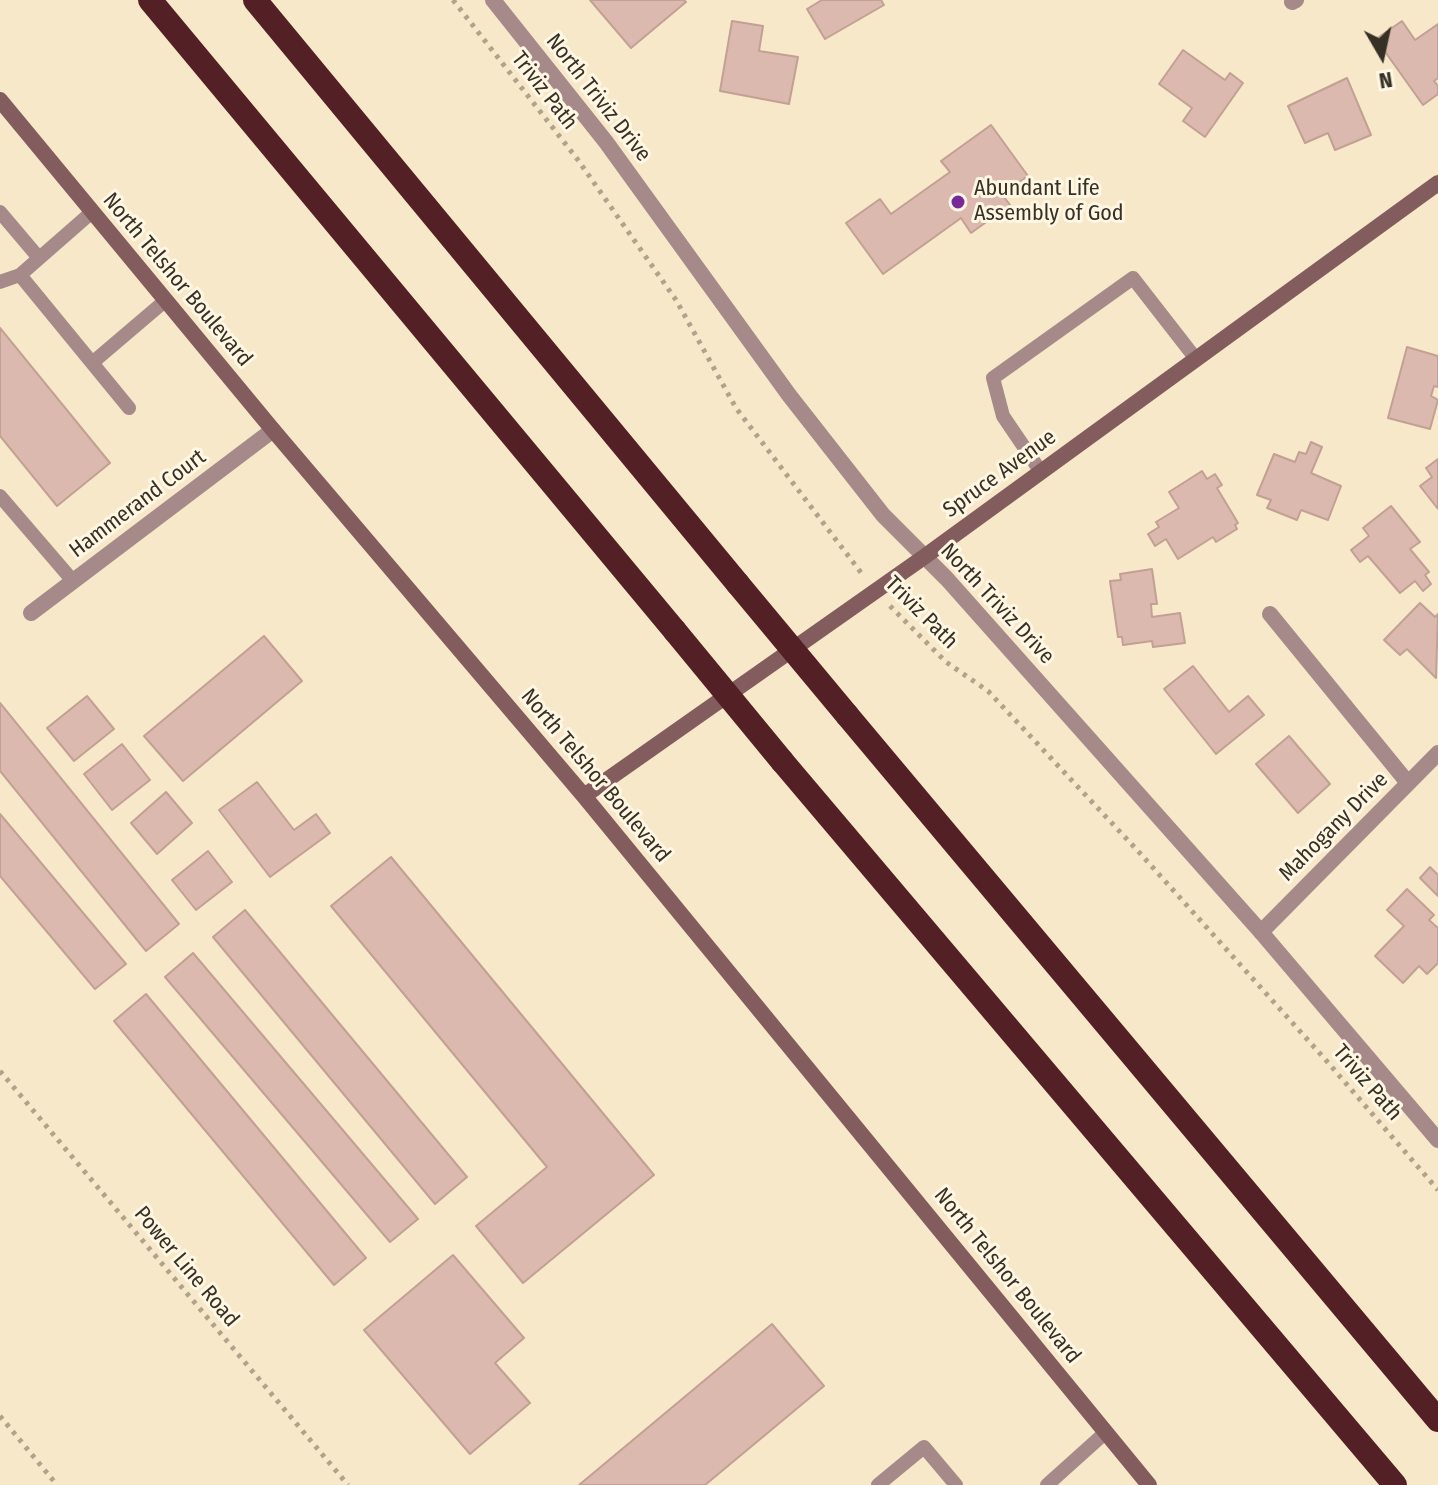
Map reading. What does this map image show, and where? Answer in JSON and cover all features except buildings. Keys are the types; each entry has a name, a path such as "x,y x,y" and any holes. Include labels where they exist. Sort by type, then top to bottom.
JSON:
{"highway":[{"path":"150,0 782,761 1395,1485"},
{"path":"255,0 847,715 1438,1420"}],"main road":[{"name":"North Telshor Boulevard","path":"0,100 273,430 584,796 1149,1485"},
{"name":"Spruce Avenue","path":"584,796 924,557 1438,183"}],"street":[{"name":"North Triviz Drive","path":"493,0 606,142 789,395 883,515 963,597 1261,932 1438,1140"},
{"name":"Hammerand Court","path":"31,613 273,430"},
{"path":"1270,614 1408,783"},
{"name":"Mahogany Drive","path":"1261,932 1438,753"}],"lane":[{"path":"0,212 39,258"},
{"path":"0,282 20,275 92,212"},
{"path":"20,275 129,408"},
{"path":"1041,472 1003,416 993,378 1133,278 1196,359"},
{"path":"92,363 166,300"},
{"path":"0,496 73,581"},
{"path":"1047,1485 1106,1432"},
{"path":"878,1485 924,1447 956,1485"}],"path":[{"name":"Triviz Path","path":"453,0 578,160 676,300 736,408 865,578"},
{"name":"Triviz Path","path":"882,599 946,662 988,691 1138,851 1438,1190"},
{"name":"Power Line Road","path":"0,1071 348,1485"},
{"path":"0,1416 57,1485"}],"place":[{"name":"Abundant Life Assembly of God","path":"958,202"}]}
